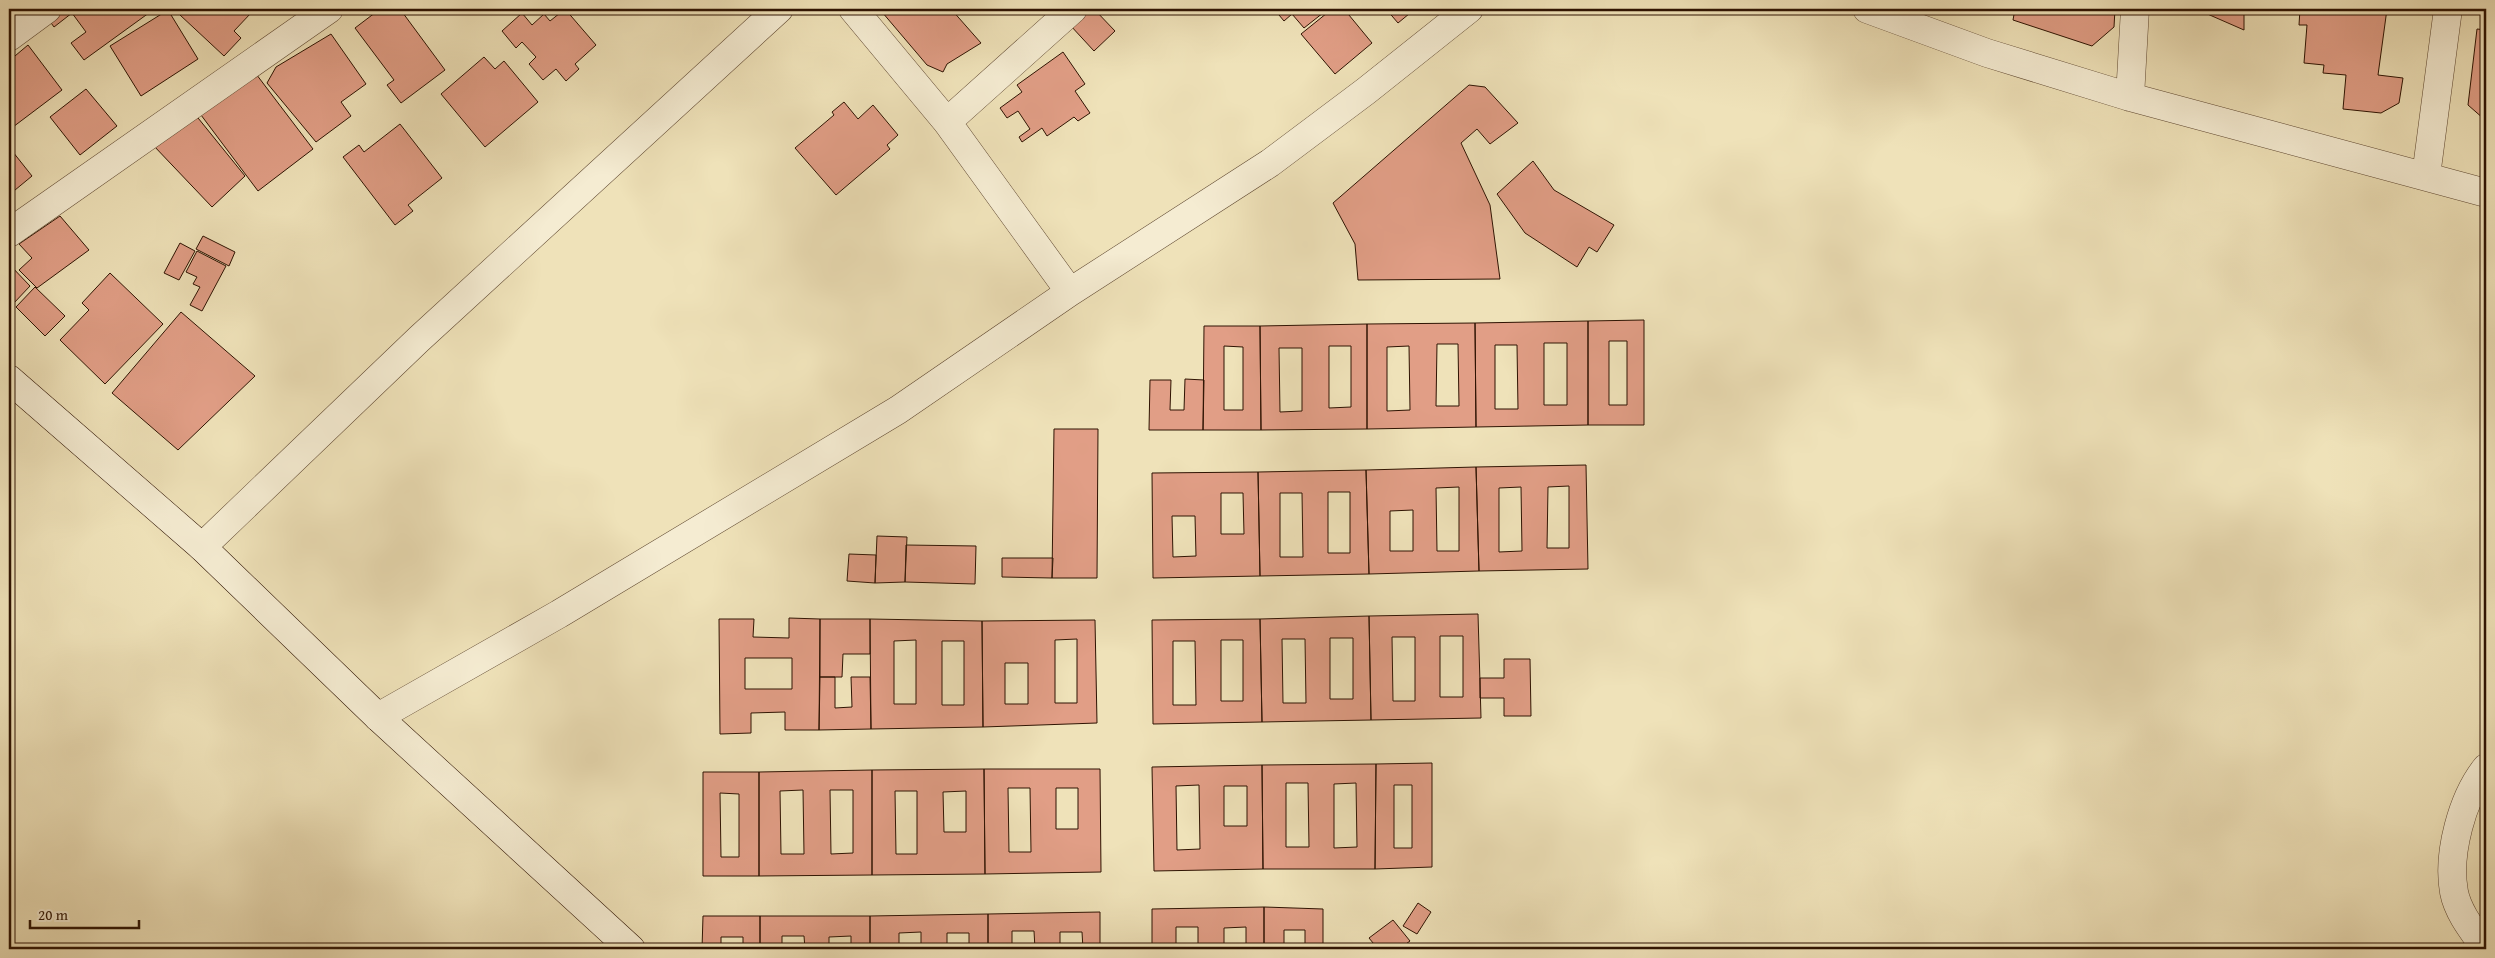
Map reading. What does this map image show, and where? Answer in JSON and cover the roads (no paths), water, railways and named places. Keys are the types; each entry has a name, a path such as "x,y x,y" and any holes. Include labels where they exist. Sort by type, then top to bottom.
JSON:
{"street":[{"path":"9,37 47,9"},
{"path":"9,233 329,9"},
{"path":"202,547 419,339 779,9"},
{"path":"853,9 947,122 1070,292"},
{"path":"947,122 1073,9"},
{"path":"378,717 567,609 898,410 1070,292 1270,163 1366,91 1469,9"},
{"path":"1867,9 1987,53 2130,97 2486,193"},
{"path":"2130,97 2135,9"},
{"path":"2426,176 2448,9"},
{"path":"9,379 202,547 378,717 630,949"},
{"path":"2486,768 2459,824 2453,859 2454,892 2463,916 2486,949"}]}
